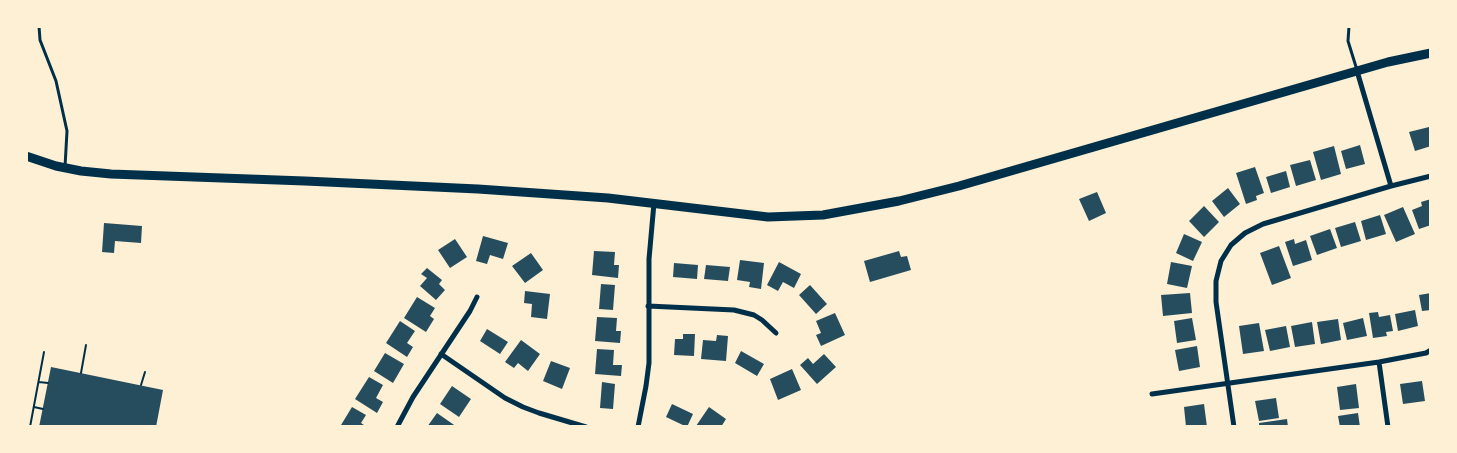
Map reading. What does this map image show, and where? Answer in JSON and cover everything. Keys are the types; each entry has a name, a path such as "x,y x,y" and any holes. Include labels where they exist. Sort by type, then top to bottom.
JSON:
{"street":[{"path":"26,156 65,168 111,174 478,189 608,198 768,217 823,215 899,202 1398,59 1431,53"},
{"path":"1357,71 1391,186"},
{"path":"1234,427 1216,302 1216,281 1221,262 1231,246 1245,233 1263,224 1431,176"},
{"path":"638,427 649,363 649,260 654,203"},
{"path":"397,427 413,397 477,297"},
{"path":"648,306 734,310 754,315 776,334"},
{"path":"1152,394 1379,362 1426,353 1431,350"},
{"path":"441,354 505,398 523,407 586,427"},
{"path":"1379,362 1388,427"}],"lane":[{"path":"39,26 40,40 56,80 67,132 65,168"},
{"path":"1349,26 1348,41 1357,71"}],"path":[{"path":"81,372 86,345"},
{"path":"30,427 44,352"},
{"path":"141,385 145,372"},
{"path":"38,382 48,383"},
{"path":"34,407 43,409"}],"building":[{"path":"1429,127 1431,146 1415,151 1409,132"},
{"path":"1360,145 1365,164 1346,169 1341,151"},
{"path":"1334,146 1341,174 1321,180 1313,152"},
{"path":"1310,160 1316,180 1296,186 1290,165"},
{"path":"1255,167 1264,193 1256,196 1257,200 1246,204 1236,173"},
{"path":"1286,171 1290,187 1271,193 1266,177"},
{"path":"1228,188 1240,204 1224,217 1212,201"},
{"path":"1097,192 1106,213 1089,221 1079,199"},
{"path":"1431,199 1431,225 1419,229 1412,210 1422,206 1421,202"},
{"path":"1204,206 1219,222 1204,237 1189,221"},
{"path":"1403,207 1415,234 1396,242 1384,215"},
{"path":"1380,215 1386,234 1366,240 1361,221"},
{"path":"1355,222 1361,241 1341,247 1335,228"},
{"path":"104,223 142,226 141,243 115,241 114,253 102,252"},
{"path":"1330,229 1337,248 1317,255 1310,236"},
{"path":"1184,234 1202,242 1193,261 1176,253"},
{"path":"483,236 508,243 503,259 490,255 487,264 476,261"},
{"path":"455,239 467,257 450,268 438,250"},
{"path":"1294,239 1295,244 1306,240 1312,260 1293,266 1285,242"},
{"path":"1279,246 1291,278 1272,285 1260,253"},
{"path":"594,251 615,252 614,265 619,265 618,278 592,275"},
{"path":"899,251 901,257 907,256 911,270 870,282 864,261"},
{"path":"531,253 543,270 525,283 512,266"},
{"path":"740,260 764,263 761,289 749,287 750,282 737,280"},
{"path":"779,262 801,274 794,288 783,282 778,291 767,285"},
{"path":"1171,262 1192,266 1187,288 1167,284"},
{"path":"674,263 698,265 697,279 673,277"},
{"path":"706,265 730,267 728,281 704,279"},
{"path":"427,268 442,280 439,284 445,290 436,300 420,286 427,278 421,274"},
{"path":"601,284 615,285 613,310 599,309"},
{"path":"810,285 827,304 816,314 799,295"},
{"path":"525,291 550,294 547,319 531,317 532,304 524,303"},
{"path":"1190,293 1192,313 1163,316 1161,295"},
{"path":"1431,293 1431,310 1422,311 1419,295"},
{"path":"417,297 435,308 430,316 434,319 426,332 404,318"},
{"path":"1415,310 1418,326 1398,331 1395,314"},
{"path":"1378,312 1379,317 1390,315 1393,331 1386,332 1387,336 1373,338 1369,313"},
{"path":"835,313 845,335 821,346 816,335 821,333 816,321"},
{"path":"597,317 617,318 616,331 621,331 620,343 595,341"},
{"path":"1192,318 1196,340 1177,343 1174,321"},
{"path":"1363,318 1367,336 1347,340 1343,323"},
{"path":"1338,319 1341,340 1321,344 1317,322"},
{"path":"400,321 415,331 407,343 413,347 407,357 386,343"},
{"path":"1312,322 1315,344 1295,347 1291,326"},
{"path":"1259,323 1264,351 1243,354 1239,326"},
{"path":"1286,326 1290,347 1270,351 1265,330"},
{"path":"487,329 508,342 500,354 480,341"},
{"path":"683,334 695,334 694,356 674,355 675,339 683,339"},
{"path":"717,335 728,336 726,361 701,359 703,340 716,341"},
{"path":"521,340 540,354 528,371 518,363 514,368 505,362"},
{"path":"1197,346 1200,367 1179,371 1175,350"},
{"path":"597,349 614,350 613,365 622,365 621,376 595,374"},
{"path":"741,351 764,364 757,376 735,363"},
{"path":"385,353 404,364 393,383 374,371"},
{"path":"824,354 836,367 817,384 800,365 808,358 813,364"},
{"path":"551,361 570,368 562,389 543,381"},
{"path":"51,367 163,390 156,427 39,427"},
{"path":"792,369 801,390 778,400 770,379"},
{"path":"369,377 383,385 376,398 383,402 377,413 355,399"},
{"path":"1422,381 1425,401 1403,404 1400,384"},
{"path":"602,382 615,384 613,409 600,408"},
{"path":"1356,384 1359,408 1340,410 1337,387"},
{"path":"452,386 471,399 459,417 440,404"},
{"path":"1276,398 1279,418 1259,421 1255,401"},
{"path":"672,404 693,414 687,427 666,417"},
{"path":"1204,404 1207,427 1186,427 1184,407"},
{"path":"352,407 366,415 361,423 367,427 343,427 341,425"},
{"path":"709,407 726,419 721,427 696,426"},
{"path":"437,413 457,427 427,427"},
{"path":"1358,413 1360,427 1340,427 1338,416"},
{"path":"1287,419 1288,427 1259,427 1259,423"}]}
